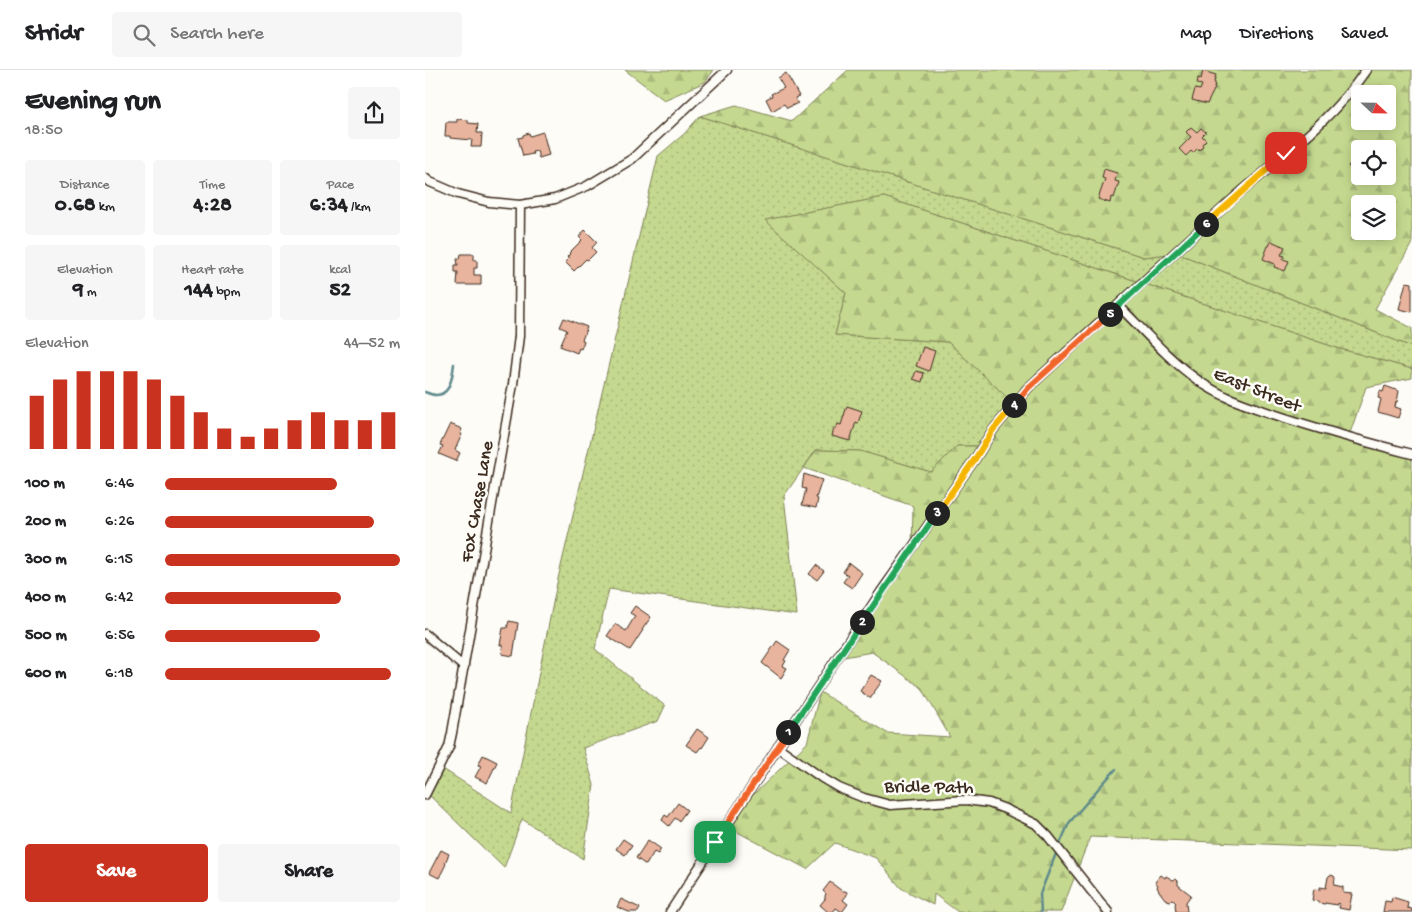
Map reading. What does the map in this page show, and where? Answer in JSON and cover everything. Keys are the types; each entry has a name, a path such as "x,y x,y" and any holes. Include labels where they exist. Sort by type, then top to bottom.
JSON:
{"street":[{"path":"425,178 458,194 489,202 520,205 555,199 587,186 632,159 727,70"},
{"path":"670,912 881,592 975,459 993,430 1028,388 1228,204 1321,122 1356,85 1366,70"},
{"name":"Fox Chase Lane","path":"425,795 449,747 514,374 519,336 520,205"},
{"name":"East Street","path":"1119,306 1177,365 1216,392 1236,401 1300,423 1412,454"},
{"path":"425,634 464,667"},
{"name":"Bridle Path","path":"778,747 822,778 839,788 864,798 890,805 966,800 989,803 1036,824 1065,856 1108,912"}],"green space":[{"path":"625,70 714,70 705,82 664,100"},
{"path":"848,70 1412,70 1412,243 1375,309 1412,328 1412,347 1177,253 1144,257 700,116 736,105 792,121"},
{"path":"700,116 1144,257 1177,253 1412,347 1412,369 1337,348 884,197 766,220 846,293 835,335 948,342 1015,404 981,446 957,446 931,472 860,451 816,450 784,496 797,615 609,589 595,649 665,706 658,721 583,748 594,785 583,859 522,819 504,868 429,795 443,769 511,813 557,583 658,156 684,134"},
{"path":"884,197 1337,348 1412,369 1412,378 1366,387 1349,436 1412,453 1412,850 1090,837 1061,912 958,912 934,894 933,905 901,888 876,858 835,843 807,869 730,828 750,798 807,743 820,692 887,733 950,737 922,688 872,652 844,657 912,548 913,506 804,468 816,450 860,451 931,472 957,446 981,446 1015,405 948,342 835,335 846,293 765,220"}],"building":[{"path":"1203,71 1216,75 1215,88 1207,104 1192,100 1195,89 1200,90 1202,85 1197,84 1198,78 1201,79"},
{"path":"786,73 799,96 795,98 798,103 787,108 784,104 772,111 766,99 772,96 771,94 784,88 778,78"},
{"path":"457,119 468,120 468,123 478,124 477,133 482,133 481,147 471,147 472,140 445,136 446,122 457,122"},
{"path":"1191,127 1197,132 1201,128 1206,132 1202,136 1206,140 1199,150 1198,148 1193,153 1191,151 1186,156 1179,149 1191,137 1186,132"},
{"path":"543,132 549,155 539,158 537,151 523,156 518,138 529,133 530,136"},
{"path":"1104,169 1117,173 1115,181 1119,182 1114,198 1111,197 1110,203 1098,199 1105,179 1102,178"},
{"path":"585,230 597,242 592,248 596,252 574,271 565,262 569,258 567,257 569,253 582,240 579,237"},
{"path":"1271,241 1285,247 1281,255 1285,256 1283,259 1289,261 1285,271 1274,267 1275,264 1263,259"},
{"path":"461,254 474,254 474,260 477,260 477,268 474,268 474,275 481,275 481,285 457,285 458,272 455,272 455,265 458,265 457,259 460,259"},
{"path":"1406,282 1412,283 1412,312 1399,309"},
{"path":"564,318 587,327 581,349 579,348 577,353 560,346 567,330 560,327"},
{"path":"923,347 935,351 929,371 916,366"},
{"path":"916,371 924,373 922,382 913,379"},
{"path":"1385,386 1399,391 1395,407 1401,409 1398,418 1378,412 1381,399 1378,398 1380,391 1383,392"},
{"path":"847,406 862,411 850,441 832,436 834,428 838,424 841,425"},
{"path":"450,424 462,429 460,434 462,434 455,450 460,453 456,461 439,454 443,446 440,445"},
{"path":"804,474 822,480 816,498 818,499 816,508 802,505 806,489 802,488"},
{"path":"849,563 862,573 852,588 843,582 848,575 843,572"},
{"path":"816,565 824,571 817,580 809,574"},
{"path":"635,606 651,617 630,650 607,636 615,624 626,631 635,616 630,613"},
{"path":"509,621 518,623 513,656 502,654 503,645 500,645 503,628 507,628"},
{"path":"777,641 790,650 783,666 787,668 781,678 762,663"},
{"path":"871,675 882,681 870,698 860,691"},
{"path":"697,729 709,737 697,752 686,745"},
{"path":"483,755 497,762 487,783 475,777 481,766 478,765"},
{"path":"678,803 687,810 679,821 675,818 669,826 662,820 665,815 668,817"},
{"path":"623,839 632,845 625,855 616,849"},
{"path":"648,840 661,849 658,854 654,852 646,865 636,858"},
{"path":"441,850 449,854 439,878 429,873"},
{"path":"1161,875 1165,878 1166,876 1173,880 1176,879 1178,885 1191,895 1186,902 1187,912 1176,912 1176,903 1173,900 1165,899 1159,891 1158,885 1155,882"},
{"path":"1330,875 1335,878 1334,885 1343,887 1343,893 1352,894 1349,910 1339,908 1340,904 1337,903 1337,905 1325,904 1312,900 1314,889 1326,888"},
{"path":"830,882 842,891 847,892 843,900 848,904 842,912 836,908 833,912 828,912 820,905 825,899 826,894 823,891"},
{"path":"1392,897 1408,902 1407,908 1412,909 1412,912 1383,912 1385,901 1391,902"},
{"path":"621,899 640,908 638,912 629,912 617,907"}],"waterway":[{"path":"425,392 433,395 439,395 444,392 450,383 454,364"},
{"path":"1059,846 1069,823 1116,769"},
{"path":"1041,912 1040,894 1057,851"}],"route":[{"path":"715,842 881,592 975,459 993,430 1028,388 1286,153"}]}
